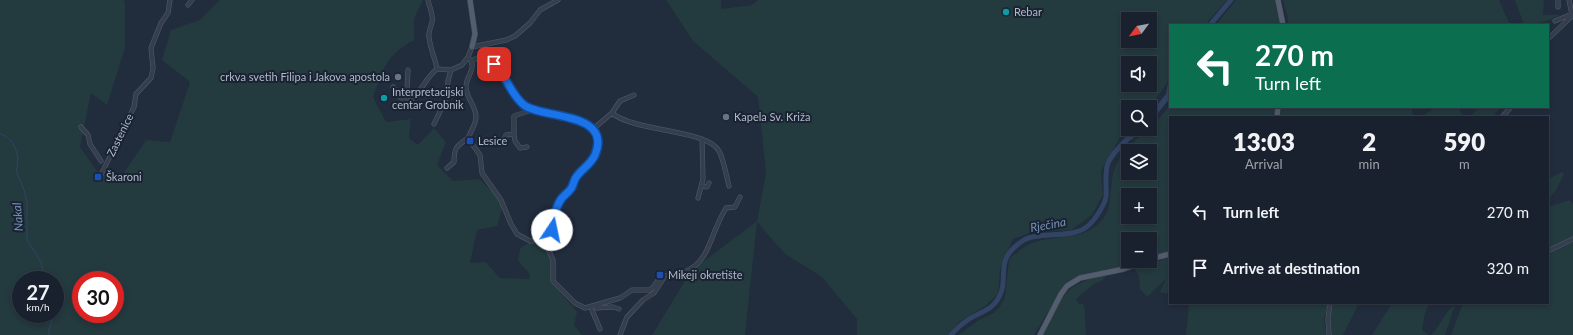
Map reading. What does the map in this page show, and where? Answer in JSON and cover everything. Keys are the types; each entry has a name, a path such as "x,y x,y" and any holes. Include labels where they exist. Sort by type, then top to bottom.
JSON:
{"main road":[{"path":"470,0 475,34 472,47"},
{"path":"1278,0 1283,24"},
{"path":"1157,257 1169,254"},
{"path":"1039,335 1061,294 1071,283 1080,278 1127,268"}],"street":[{"name":"Zastenice","path":"99,179 134,107 136,94 151,78 153,68 151,48 161,23 168,13 170,0"},
{"path":"188,5 192,0"},
{"path":"428,0 432,13 432,22 428,32 435,55 437,68"},
{"path":"437,68 451,70 462,65 468,57 472,47 506,40 515,36 530,23 540,10 558,0"},
{"path":"1558,0 1558,7"},
{"path":"1569,0 1572,15"},
{"path":"1555,21 1572,15"},
{"path":"1549,38 1572,15"},
{"path":"447,168 454,162 454,151 457,146 468,138 476,119 476,111 468,97 466,88 466,82 473,68 472,61 468,57"},
{"path":"472,61 480,58 487,59 494,64 498,68 513,94 532,110"},
{"path":"393,87 400,97 407,102 411,101 417,96 430,75 437,68"},
{"path":"400,97 407,89 408,70"},
{"path":"434,124 446,99 451,70"},
{"path":"593,129 612,113 620,101 634,95"},
{"path":"1503,116 1510,108"},
{"path":"468,138 480,155 482,173 500,200 517,234 530,241 544,240 552,230 555,213 560,200 571,189 576,177 591,163 595,155 596,137 593,129 571,117 542,110 532,110 514,116 515,142 520,148 527,147"},
{"path":"612,113 631,124 648,126 702,139 715,146 719,151 729,186"},
{"name":"Zastenice","path":"81,127 88,135 90,144 105,166"},
{"path":"500,141 504,139 506,135 514,134"},
{"path":"698,198 702,186 704,168 702,139"},
{"name":"Zastenice","path":"102,161 108,161"},
{"path":"702,186 707,187 708,183"},
{"path":"585,308 620,298 632,290 650,290 659,277 687,271 699,262 707,253 715,227 726,208 735,207 740,197"},
{"path":"1549,251 1573,239"},
{"path":"544,240 553,260 553,281 575,303 585,308 605,309 613,307 619,309"},
{"path":"620,335 627,316 643,300 654,293 665,276"},
{"path":"594,309 605,302"},
{"path":"1329,335 1328,319 1330,304"},
{"path":"594,309 600,329"}],"green space":[{"path":"0,0 124,0 125,48 107,105 91,93 80,147 97,171 121,177 146,140 170,142 190,82 162,60 171,30 200,20 220,0 423,0 414,19 414,40 404,46 391,58 383,70 373,97 386,122 411,119 409,138 418,145 434,128 446,142 437,165 453,181 479,179 504,202 497,226 477,230 470,263 486,262 500,278 530,279 529,273 518,261 520,249 531,243 538,242 544,244 552,260 551,281 577,312 574,325 582,335 0,335"},
{"path":"666,0 721,0 721,9 752,5 758,0 1227,0 1206,24 1169,24 1169,80 1155,100 1121,100 1121,136 1101,171 1103,195 1092,215 1071,230 1032,232 1013,239 1000,269 998,294 985,306 959,322 948,335 857,335 857,319 822,277 785,254 757,222 745,335 652,335 691,271 757,221 766,173 758,97 693,41"},
{"path":"1236,0 1276,0 1281,24 1217,24"},
{"path":"1283,0 1499,0 1510,24 1288,24 1288,18"},
{"path":"1515,0 1544,0 1543,15 1560,15 1550,20 1535,24 1520,24 1523,22"},
{"path":"1169,105 1169,108 1275,108 1274,116 1169,116 1169,251 1157,255 1157,232 1121,232 1121,267 1065,284 1034,335 958,335 979,320 994,313 1000,306 1005,297 1009,260 1011,257 1032,243 1086,232 1101,222 1109,207 1113,173 1121,156 1121,180 1157,180 1157,144 1132,144 1140,136 1157,136 1157,120"},
{"path":"1281,108 1412,108 1413,116 1281,116"},
{"path":"1431,108 1463,108 1460,110 1463,116 1422,116 1432,110"},
{"path":"1478,108 1502,108 1496,112 1494,116 1471,116"},
{"path":"1562,172 1564,174 1556,190 1549,199 1549,178"},
{"path":"1570,200 1573,204 1573,237 1549,249 1549,207"},
{"path":"1573,242 1573,335 1451,335 1463,304 1549,304 1549,254"},
{"path":"1169,257 1169,289 1167,294 1160,292 1166,279 1147,297 1140,289 1139,276 1135,270 1140,268 1157,268 1157,262"},
{"path":"1106,276 1102,281 1095,283 1076,299 1079,304 1083,303 1085,310 1086,335 1043,335 1054,311 1065,294 1081,283"},
{"path":"1189,304 1327,304 1328,308 1324,318 1326,335 1186,335"},
{"path":"1331,304 1358,304 1343,335 1331,335"},
{"path":"1391,304 1430,304 1425,313 1422,330 1429,335 1372,335"},
{"path":"1455,305 1445,335 1431,335 1448,311"}],"water":[{"path":"1169,84 1169,99 1157,114 1157,105 1166,94"},
{"path":"1126,136 1135,136 1131,140"}],"waterway":[{"name":"Rječina","path":"1211,24 1231,0"},
{"name":"Nakal","path":"0,134 10,139 16,149 18,160 16,171 27,202 27,240 41,262 43,271"},
{"name":"Rječina","path":"951,335 957,328 972,317 990,308 995,303 1003,287 1004,264 1007,256 1013,248 1031,237 1077,232 1091,223 1100,211 1106,197 1106,171 1108,163 1117,149 1131,136"},
{"name":"Nakal","path":"49,335 52,323"}],"place":[{"name":"Rebar","path":"1006,12"},
{"name":"crkva svetih Filipa i Jakova apostola","path":"398,77"},
{"name":"Interpretacijski centar Grobnik","path":"384,98"},
{"name":"Kapela Sv. Križa","path":"726,117"},
{"name":"Lesice","path":"470,141"},
{"name":"Škaroni","path":"98,177"},
{"name":"Mikeji okretište","path":"660,275"}],"route":[{"path":"494,64 498,68 513,94 528,108 571,117 593,129 595,133 597,147 595,155 591,163 576,177 571,189 560,200 555,213 552,230"}]}
